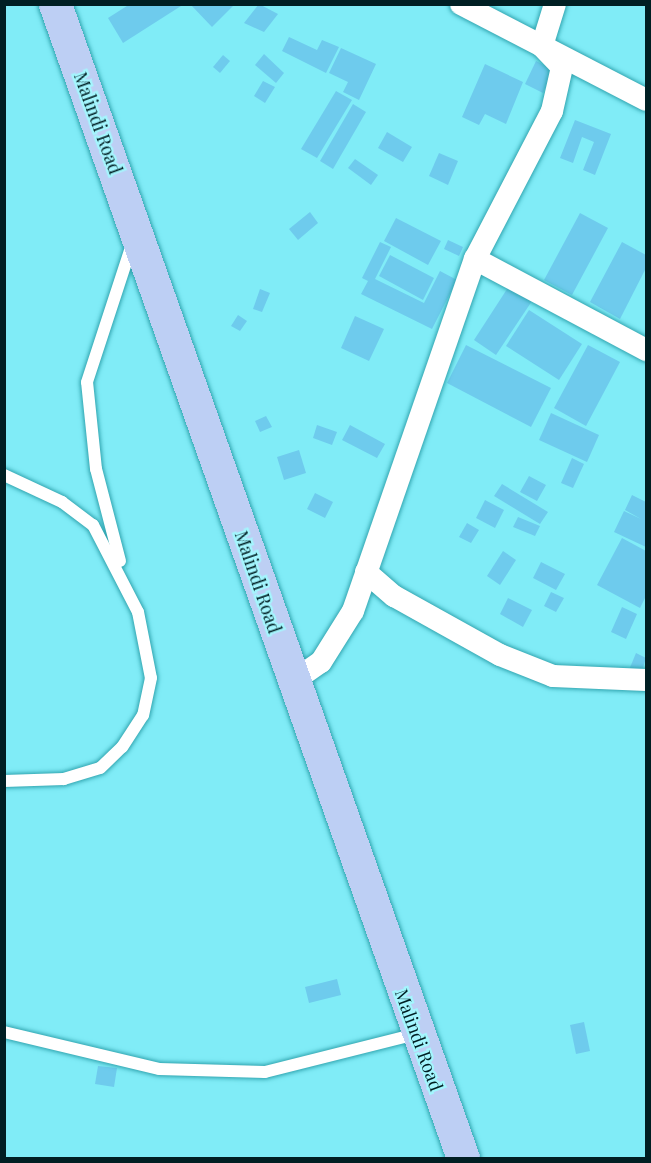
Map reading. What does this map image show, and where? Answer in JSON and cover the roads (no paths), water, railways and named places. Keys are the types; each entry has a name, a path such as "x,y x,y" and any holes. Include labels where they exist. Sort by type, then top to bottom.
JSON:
{"highway":[{"name":"Malindi Road","path":"55,4 136,229 416,1034 463,1158"}],"street":[{"path":"460,4 646,100"},
{"path":"542,46 555,4"},
{"path":"292,682 321,662 340,636 366,572 475,259 552,111 562,67 542,46"},
{"path":"475,259 646,350"},
{"path":"366,572 394,597 500,655 553,676 646,680"}],"lane":[{"path":"4,781 64,779 100,768 122,747 143,715 151,678 138,612 124,577 96,469 87,382 136,229"},
{"path":"4,475 62,502 93,525 124,577"},
{"path":"4,1032 159,1069 264,1072 416,1034"}]}
